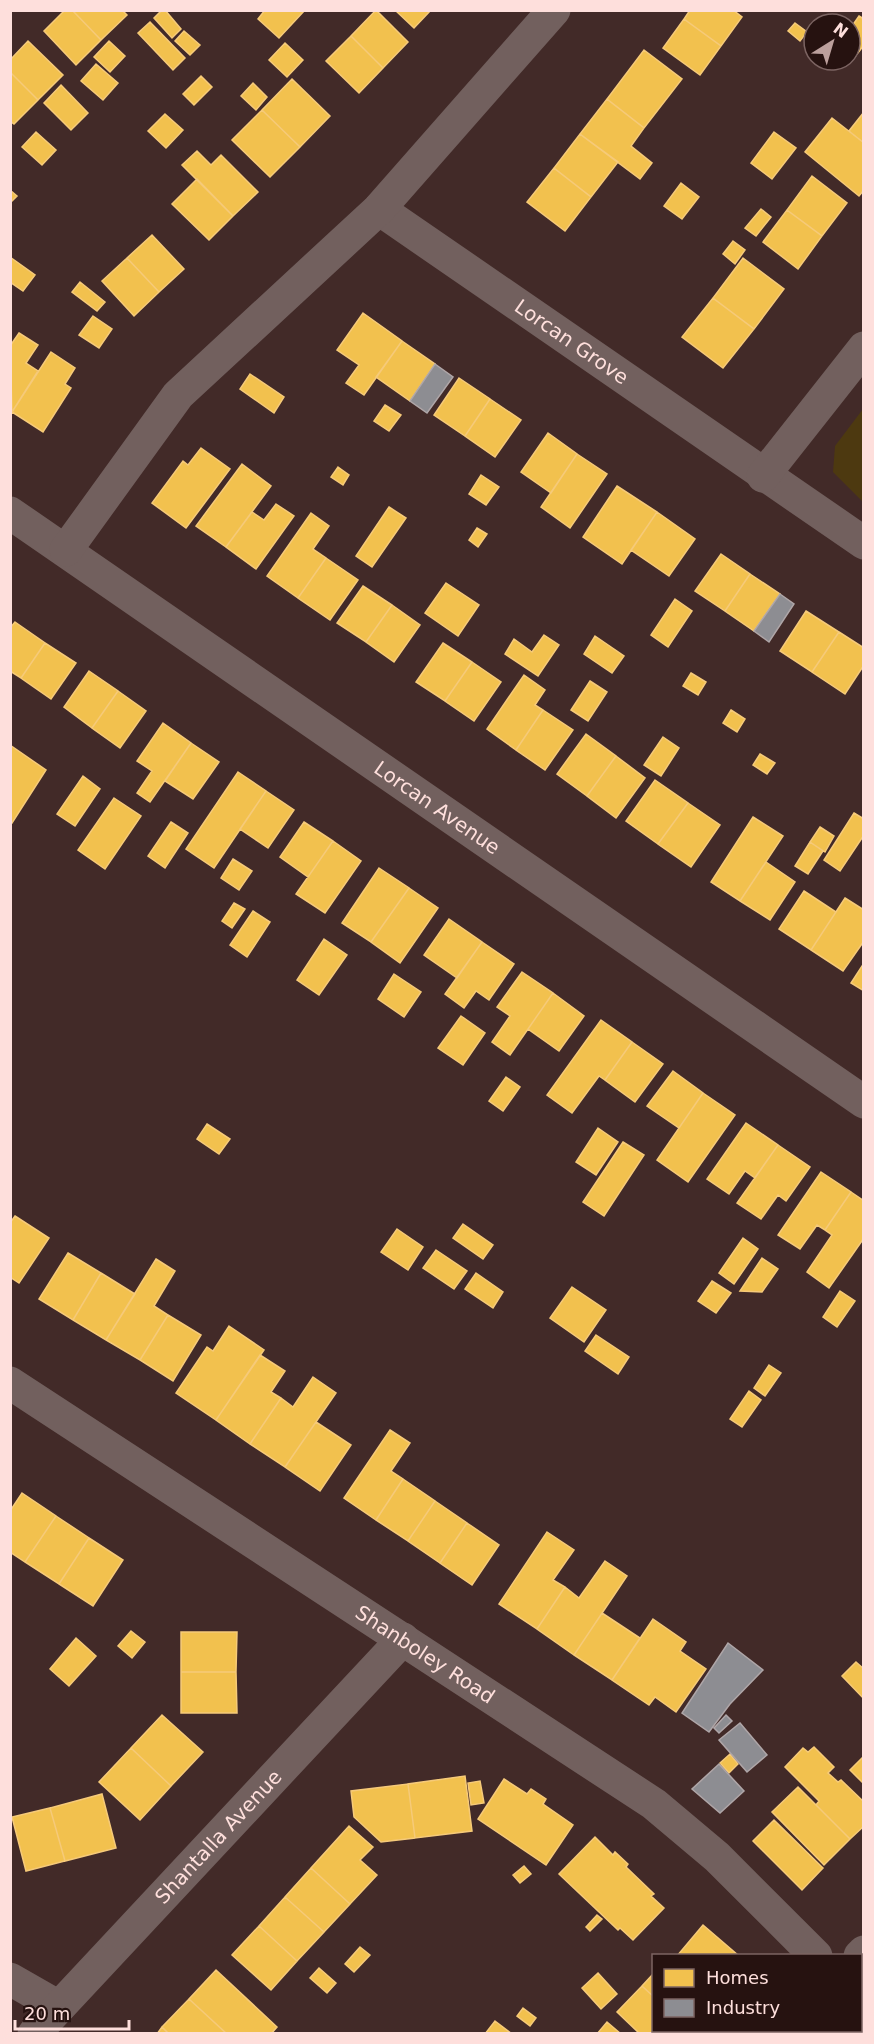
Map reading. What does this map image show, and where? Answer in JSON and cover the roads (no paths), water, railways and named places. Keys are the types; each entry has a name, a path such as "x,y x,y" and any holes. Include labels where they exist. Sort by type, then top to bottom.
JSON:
{"street":[{"path":"66,550 178,395 379,209 554,10"},
{"name":"Lorcan Grove","path":"379,209 763,476 864,543"},
{"path":"763,476 864,348"},
{"name":"Lorcan Avenue","path":"10,513 864,1102"},
{"name":"Shanboley Road","path":"10,1383 654,1804 717,1857 814,1954"},
{"name":"Shantalla Avenue","path":"34,2034 404,1639"},
{"path":"10,1979 59,2007"}]}
